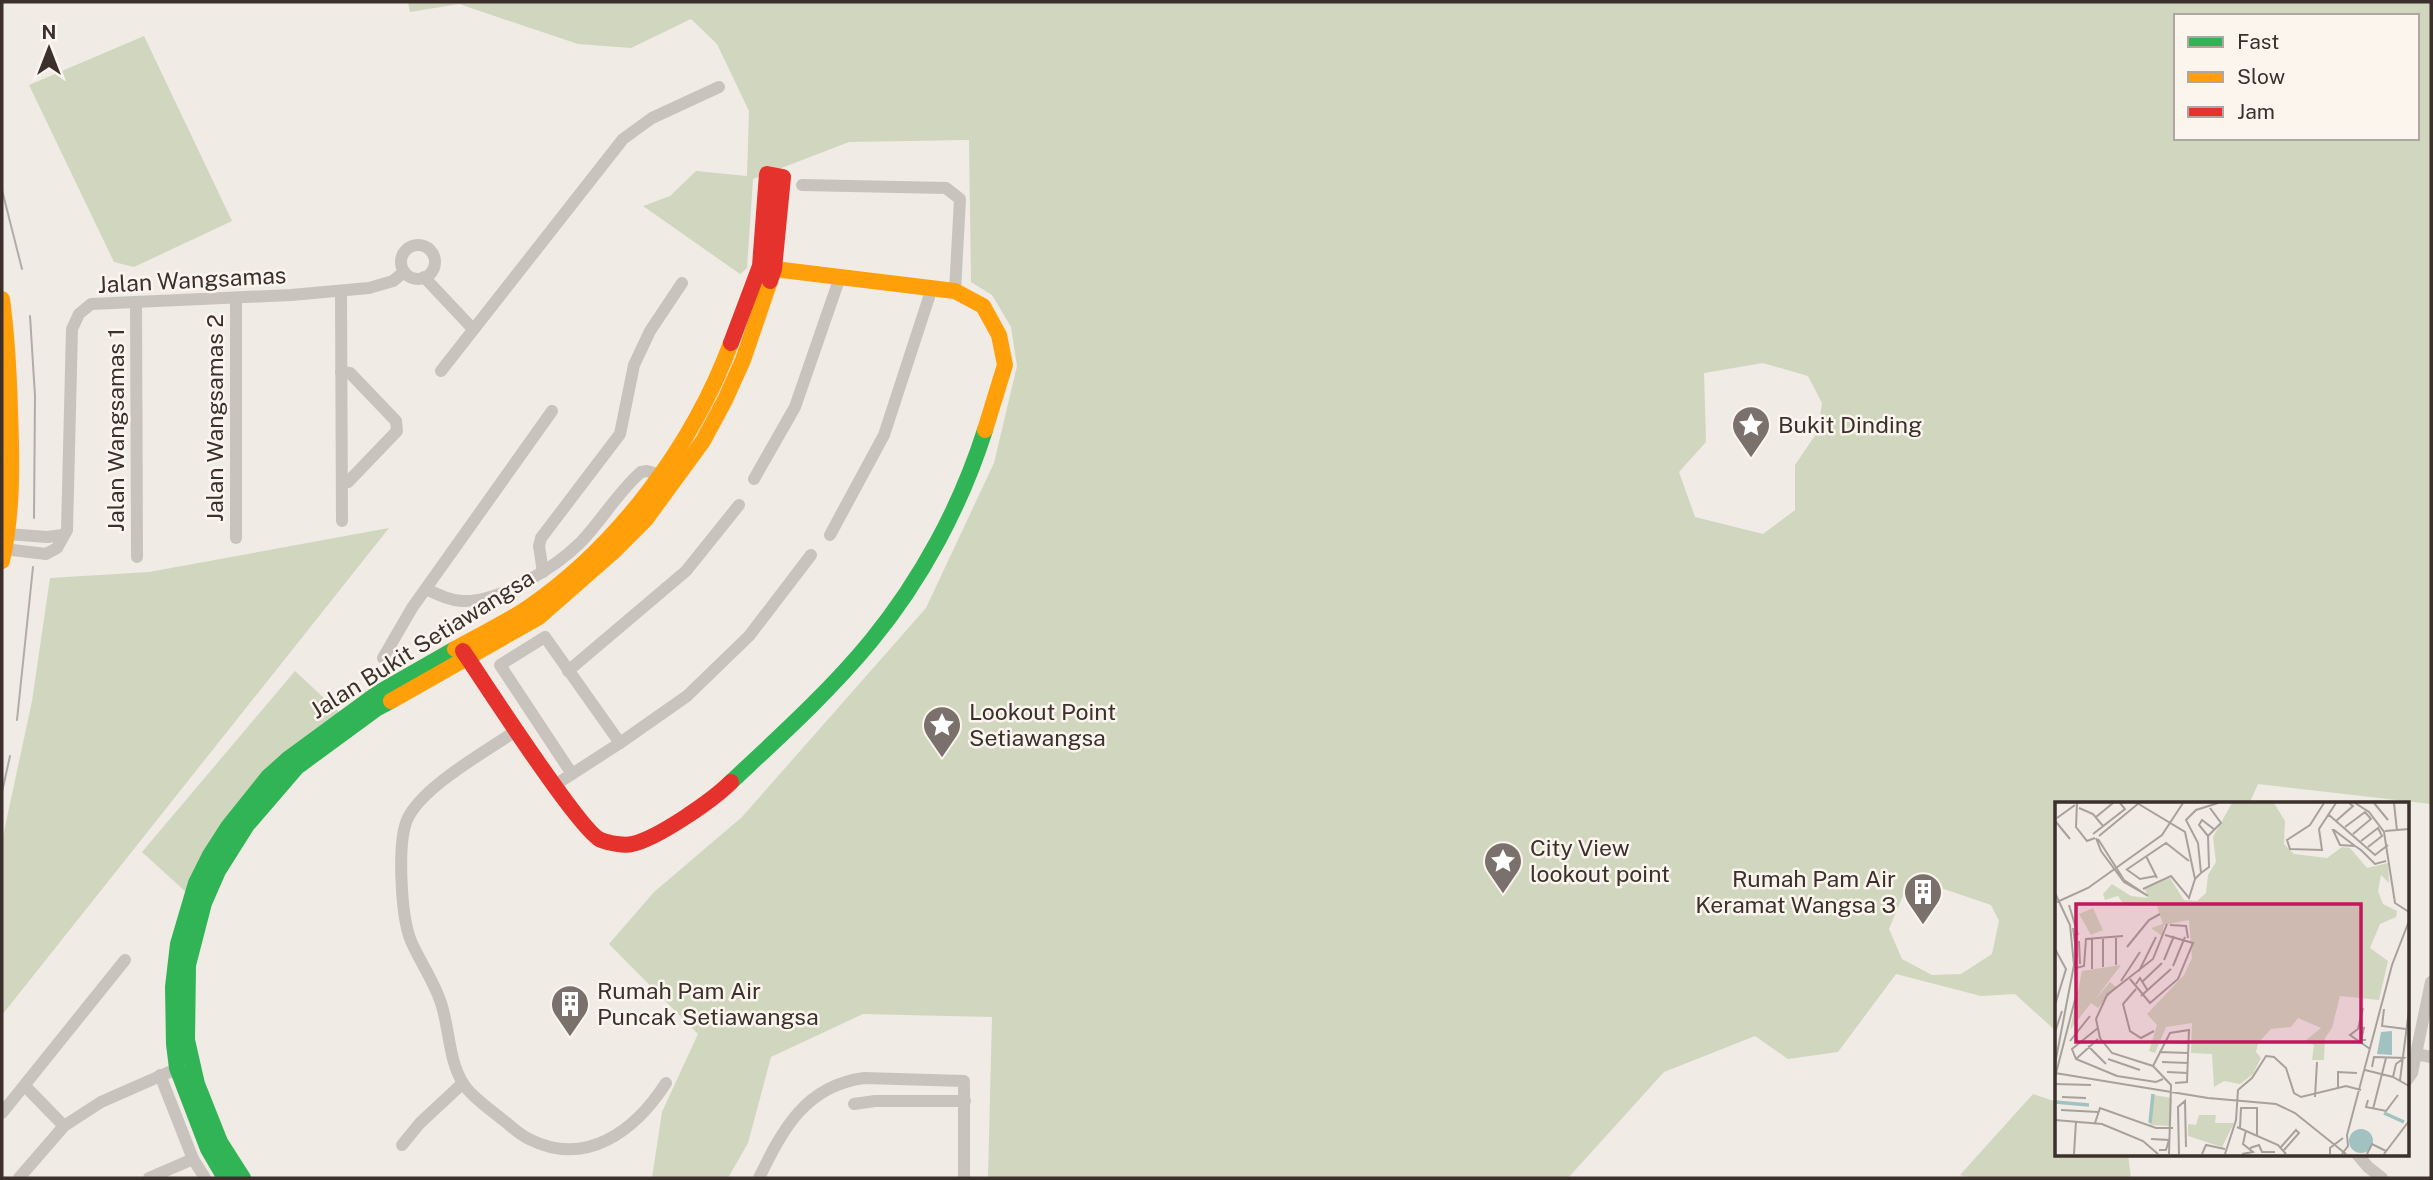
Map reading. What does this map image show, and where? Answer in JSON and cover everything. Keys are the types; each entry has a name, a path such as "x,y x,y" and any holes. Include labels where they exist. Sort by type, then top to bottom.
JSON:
{"main road":[{"name":"Jalan Bukit Setiawangsa","path":"225,1178 208,1149 184,1066 187,1040 186,988 192,946 204,903 218,870 247,825 297,767 319,748 465,653 529,607 578,567 629,514 661,475 691,430 718,378 767,268 767,174 783,177 767,268 743,360 703,441 646,519 613,552 539,617 465,653"},
{"path":"465,653 574,812 599,840 631,845 656,834 719,794 810,707 870,642 905,596 941,533 974,465 1005,365 999,335 983,306 955,291 767,268"},
{"path":"2,299 12,443 10,546"},
{"path":"2,469 2,502"},
{"name":"Jalan Bukit Setiawangsa","path":"184,1066 197,1084 220,1142 243,1178"}],"street":[{"path":"441,371 623,139 652,118 719,87"},
{"path":"802,185 946,188 960,199 955,291"},
{"path":"411,246 427,247 433,254 434,266 424,277 414,278 404,272 401,263 404,252 411,246"},
{"name":"Jalan Wangsamas","path":"10,546 46,554 57,548 68,530 72,328 79,314 92,304 236,298 369,288 393,281 404,272"},
{"path":"424,277 473,329"},
{"path":"754,479 795,407 840,277"},
{"path":"543,572 539,546 541,538 620,434 634,365 650,331 682,283"},
{"path":"830,535 884,435 932,288"},
{"path":"341,290 342,521"},
{"name":"Jalan Wangsamas 2","path":"236,298 236,538"},
{"name":"Jalan Wangsamas 1","path":"136,302 137,557"},
{"path":"341,372 350,373 398,425 397,431 348,482 342,482"},
{"path":"383,658 412,608 552,411"},
{"path":"426,589 448,599 479,600 516,586 543,572 579,543 641,472 661,475"},
{"path":"568,671 686,571 739,505"},
{"path":"10,546 63,535"},
{"path":"555,785 570,771 687,696 749,636 811,555"},
{"path":"570,771 500,665 545,637 618,740"},
{"path":"517,730 425,794 407,820 402,853 403,902 411,939 442,1004 448,1044 463,1083 475,1098 527,1139 559,1150 589,1149 630,1127 655,1100 666,1083"},
{"path":"2,1113 125,960"},
{"path":"2408,1079 2412,1073 2431,982"},
{"path":"2416,1054 2431,1057"},
{"path":"19,1178 64,1126 101,1102 184,1066"},
{"path":"149,1178 199,1169 160,1075"},
{"path":"759,1178 787,1125 803,1105 830,1087 848,1080 864,1078 962,1080 965,1084 964,1178"},
{"path":"402,1145 463,1083"},
{"path":"25,1086 64,1126"},
{"path":"854,1104 875,1101 965,1101"},
{"path":"2359,1156 2382,1178"}],"green space":[{"path":"408,2 2431,2 2431,804 2258,784 2250,802 2055,802 2055,1030 2015,994 1981,996 1896,974 1838,1052 1788,1059 1755,1036 1664,1072 1568,1178 988,1178 992,1017 863,1014 771,1057 748,1143 728,1178 652,1178 662,1112 698,1034 609,944 654,892 742,817 926,608 994,463 1017,366 1011,327 992,295 971,282 969,140 849,142 753,179 747,268 740,274 643,206 670,196 696,171 747,176 749,111 717,44 691,19 631,48 578,44 459,4 410,12","holes":["1763,363 1808,376 1822,403 1818,431 1795,465 1795,510 1763,534 1695,517 1679,472 1706,442 1704,373","1938,887 1991,905 1999,921 1992,954 1961,974 1932,975 1902,959 1889,929 1904,893"]},
{"path":"144,36 232,221 134,267 114,262 29,85"},
{"path":"389,528 2,1015 2,841 32,701 50,578 149,572"},
{"path":"295,671 340,713 187,893 142,852"},
{"path":"2033,1094 2055,1101 2055,1156 2128,1156 2131,1178 1970,1178 1960,1175"}],"tram line":[{"path":"2,190 22,269"},
{"path":"30,316 35,396 34,518"},
{"path":"17,720 33,567"},
{"path":"2,792 10,756"}],"traffic: fast":[{"path":"731,782 821,696 889,618 923,567 952,514 985,430"},
{"path":"225,1178 208,1149 177,1068 174,1044 173,987 178,944 196,883 228,827 268,777 288,759 378,693 455,649"},
{"path":"243,1178 220,1142 197,1084 187,1040 188,965 204,903 218,871 247,825 297,767 391,701"}],"traffic: slow":[{"path":"766,268 955,291 983,306 999,335 1005,365 985,430"},
{"path":"391,701 539,617 646,519 703,441 725,400 743,360 770,281"},
{"path":"2,299 11,430 10,505 2,561"},
{"path":"455,649 529,607 562,582 622,523 650,490 696,419 731,343"},
{"path":"2,469 2,502"}],"traffic: jam":[{"path":"731,343 760,266 767,174 783,177 774,269 770,281"},
{"path":"463,651 554,785 590,831 601,840 625,845 643,841 684,818 731,782"}],"place":[{"name":"Bukit Dinding","path":"1751,459"},
{"name":"Lookout Point Setiawangsa","path":"942,759"},
{"name":"City View lookout point","path":"1503,895"},
{"name":"Rumah Pam Air Keramat Wangsa 3","path":"1923,926"},
{"name":"Rumah Pam Air Puncak Setiawangsa","path":"570,1038"}]}
